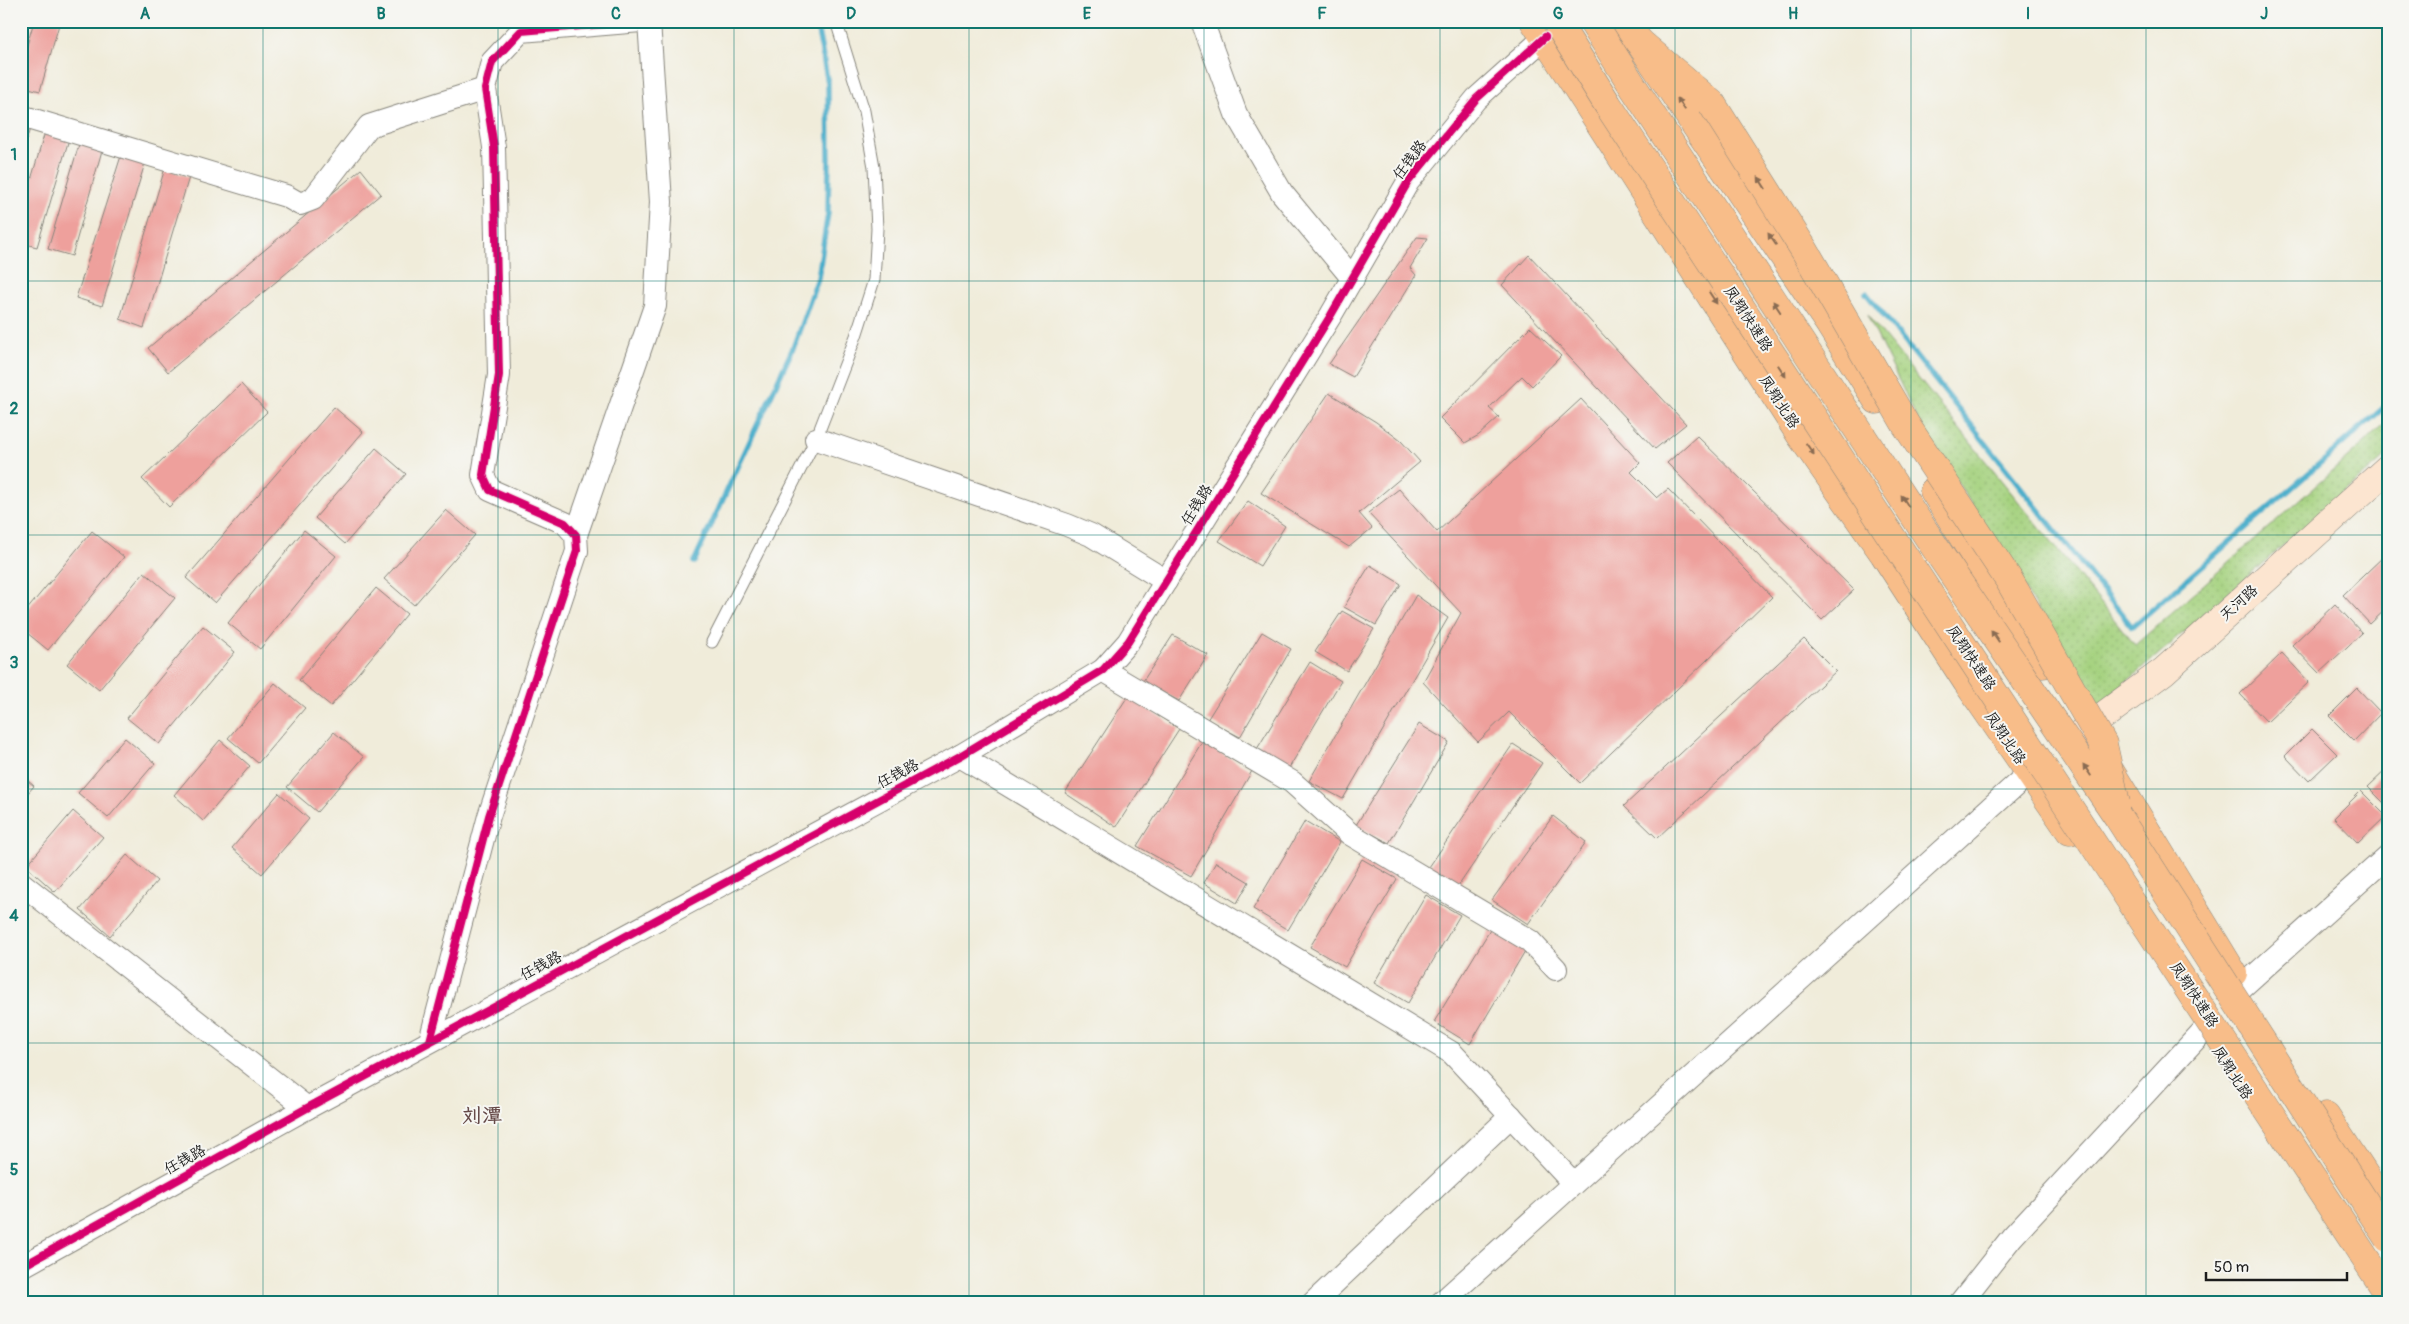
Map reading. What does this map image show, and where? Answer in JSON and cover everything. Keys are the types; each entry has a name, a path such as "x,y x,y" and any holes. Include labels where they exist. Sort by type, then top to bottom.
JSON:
{"main road":[{"name":"凤翔快速路","path":"1592,21 1940,555 2118,817 2388,1238"},
{"name":"凤翔快速路","path":"1545,27 1618,122 2107,862 2388,1293"},
{"name":"凤翔北路","path":"1545,27 1801,436 1884,554 2029,773 2104,879 2204,1030 2379,1303"},
{"path":"1631,31 1712,104 1804,251 1906,425 2009,580 2103,744 2118,817"},
{"path":"1631,31 1830,325 2084,730 2242,987 2388,1211"}],"street":[{"path":"576,535 565,523 490,490 483,475 499,375 494,147 485,89 492,62 522,26 641,21"},
{"path":"430,1041 489,816 577,551 576,535 655,306 660,202 649,21"},
{"path":"1202,21 1236,114 1282,193 1353,279"},
{"name":"任钱路","path":"21,1267 430,1041 960,756 1102,670 1128,642 1353,279 1408,182 1476,99 1545,27"},
{"path":"21,116 286,196 300,204 313,200 369,126 485,89"},
{"path":"816,439 1091,535 1166,581"},
{"name":"天河路","path":"2084,730 2164,671 2388,468"},
{"path":"1102,670 1292,782 1350,834 1530,941 1556,969"},
{"path":"960,756 1452,1053 1573,1183"},
{"path":"1440,1303 2029,773"},
{"path":"2242,987 2388,856"},
{"path":"21,883 307,1108"},
{"path":"1960,1303 2012,1237 2204,1030"},
{"path":"1313,1303 1511,1116"}],"lane":[{"path":"712,642 816,439 856,336 874,280 877,229 874,167 864,111 836,21"}],"green space":[{"path":"1867,315 2135,645 2388,422 2388,454 2099,706 1918,420"}],"building":[{"path":"34,21 60,21 40,91 21,86 21,66"},
{"path":"21,118 32,121 22,156 21,156"},
{"path":"45,132 69,139 37,247 21,243 21,214"},
{"path":"80,141 103,147 72,256 48,249"},
{"path":"121,156 145,163 102,306 76,298"},
{"path":"165,168 189,177 144,328 120,319"},
{"path":"361,169 381,194 168,372 148,348"},
{"path":"1417,237 1428,238 1410,268 1416,275 1353,377 1329,364"},
{"path":"1529,255 1686,424 1655,449 1502,285"},
{"path":"1530,327 1561,356 1532,386 1522,376 1489,408 1499,417 1479,435 1465,443 1440,418"},
{"path":"241,384 267,412 169,507 142,479"},
{"path":"1329,393 1376,422 1401,441 1420,462 1359,513 1372,528 1349,547 1261,493"},
{"path":"1581,399 1640,463 1631,472 1657,498 1668,489 1772,597 1580,783 1509,712 1478,742 1423,682 1461,613 1368,513 1399,489 1437,532"},
{"path":"334,407 363,432 215,603 186,578"},
{"path":"1697,436 1854,590 1822,620 1667,463"},
{"path":"376,448 406,474 345,544 315,518"},
{"path":"1248,501 1285,526 1260,566 1219,541"},
{"path":"446,510 475,535 414,605 384,579"},
{"path":"304,530 336,556 260,649 228,623"},
{"path":"92,531 124,557 48,650 21,628 21,617"},
{"path":"2385,555 2388,558 2388,607 2370,624 2343,595"},
{"path":"1370,565 1401,584 1376,625 1344,607"},
{"path":"144,572 175,598 99,690 67,664"},
{"path":"376,588 407,614 331,706 299,680"},
{"path":"1416,595 1448,618 1343,799 1309,781"},
{"path":"2335,604 2362,633 2319,673 2292,645"},
{"path":"1342,611 1374,629 1347,671 1315,652"},
{"path":"203,626 235,652 159,744 127,718"},
{"path":"1262,632 1291,649 1240,737 1207,720"},
{"path":"1173,635 1208,655 1179,701 1143,681"},
{"path":"1804,639 1836,671 1657,838 1624,806"},
{"path":"2282,653 2309,682 2267,722 2240,694"},
{"path":"1310,662 1341,681 1289,768 1257,749"},
{"path":"275,683 305,708 258,763 228,738"},
{"path":"2357,688 2381,713 2354,741 2329,716"},
{"path":"1128,696 1179,729 1116,827 1065,793"},
{"path":"1419,724 1449,742 1389,843 1356,825"},
{"path":"2312,729 2337,754 2309,781 2285,756"},
{"path":"334,732 364,757 317,812 287,787"},
{"path":"125,738 155,763 108,818 78,793"},
{"path":"220,740 250,766 203,821 174,795"},
{"path":"1202,742 1252,771 1191,876 1137,846"},
{"path":"1513,744 1542,763 1457,888 1427,870"},
{"path":"2388,768 2388,807 2368,787"},
{"path":"21,775 34,786 21,801"},
{"path":"2361,791 2386,816 2358,843 2334,818"},
{"path":"279,793 309,819 262,874 232,848"},
{"path":"73,811 103,837 55,892 26,866"},
{"path":"1553,816 1586,842 1528,924 1492,900"},
{"path":"1305,821 1340,842 1288,930 1253,909"},
{"path":"127,855 157,881 110,936 80,910"},
{"path":"1362,859 1397,879 1345,967 1310,947"},
{"path":"1216,862 1249,882 1237,903 1204,883"},
{"path":"1426,895 1460,915 1408,1003 1374,983"},
{"path":"1490,930 1525,951 1470,1044 1434,1022"}],"waterway":[{"path":"694,562 793,348 818,278 828,213 829,158 828,83 816,21"},
{"path":"1866,293 2132,627 2388,404"}],"cycle path":[{"path":"430,1041 489,816 577,551 576,535 565,523 490,490 483,475 499,375 494,147 485,89 492,62 521,31 641,21"},
{"path":"21,1267 307,1108 960,756 1103,670 1128,642 1331,315 1408,182 1476,99 1545,37"}],"district":[{"name":"刘潭","path":"482,1115"}]}
